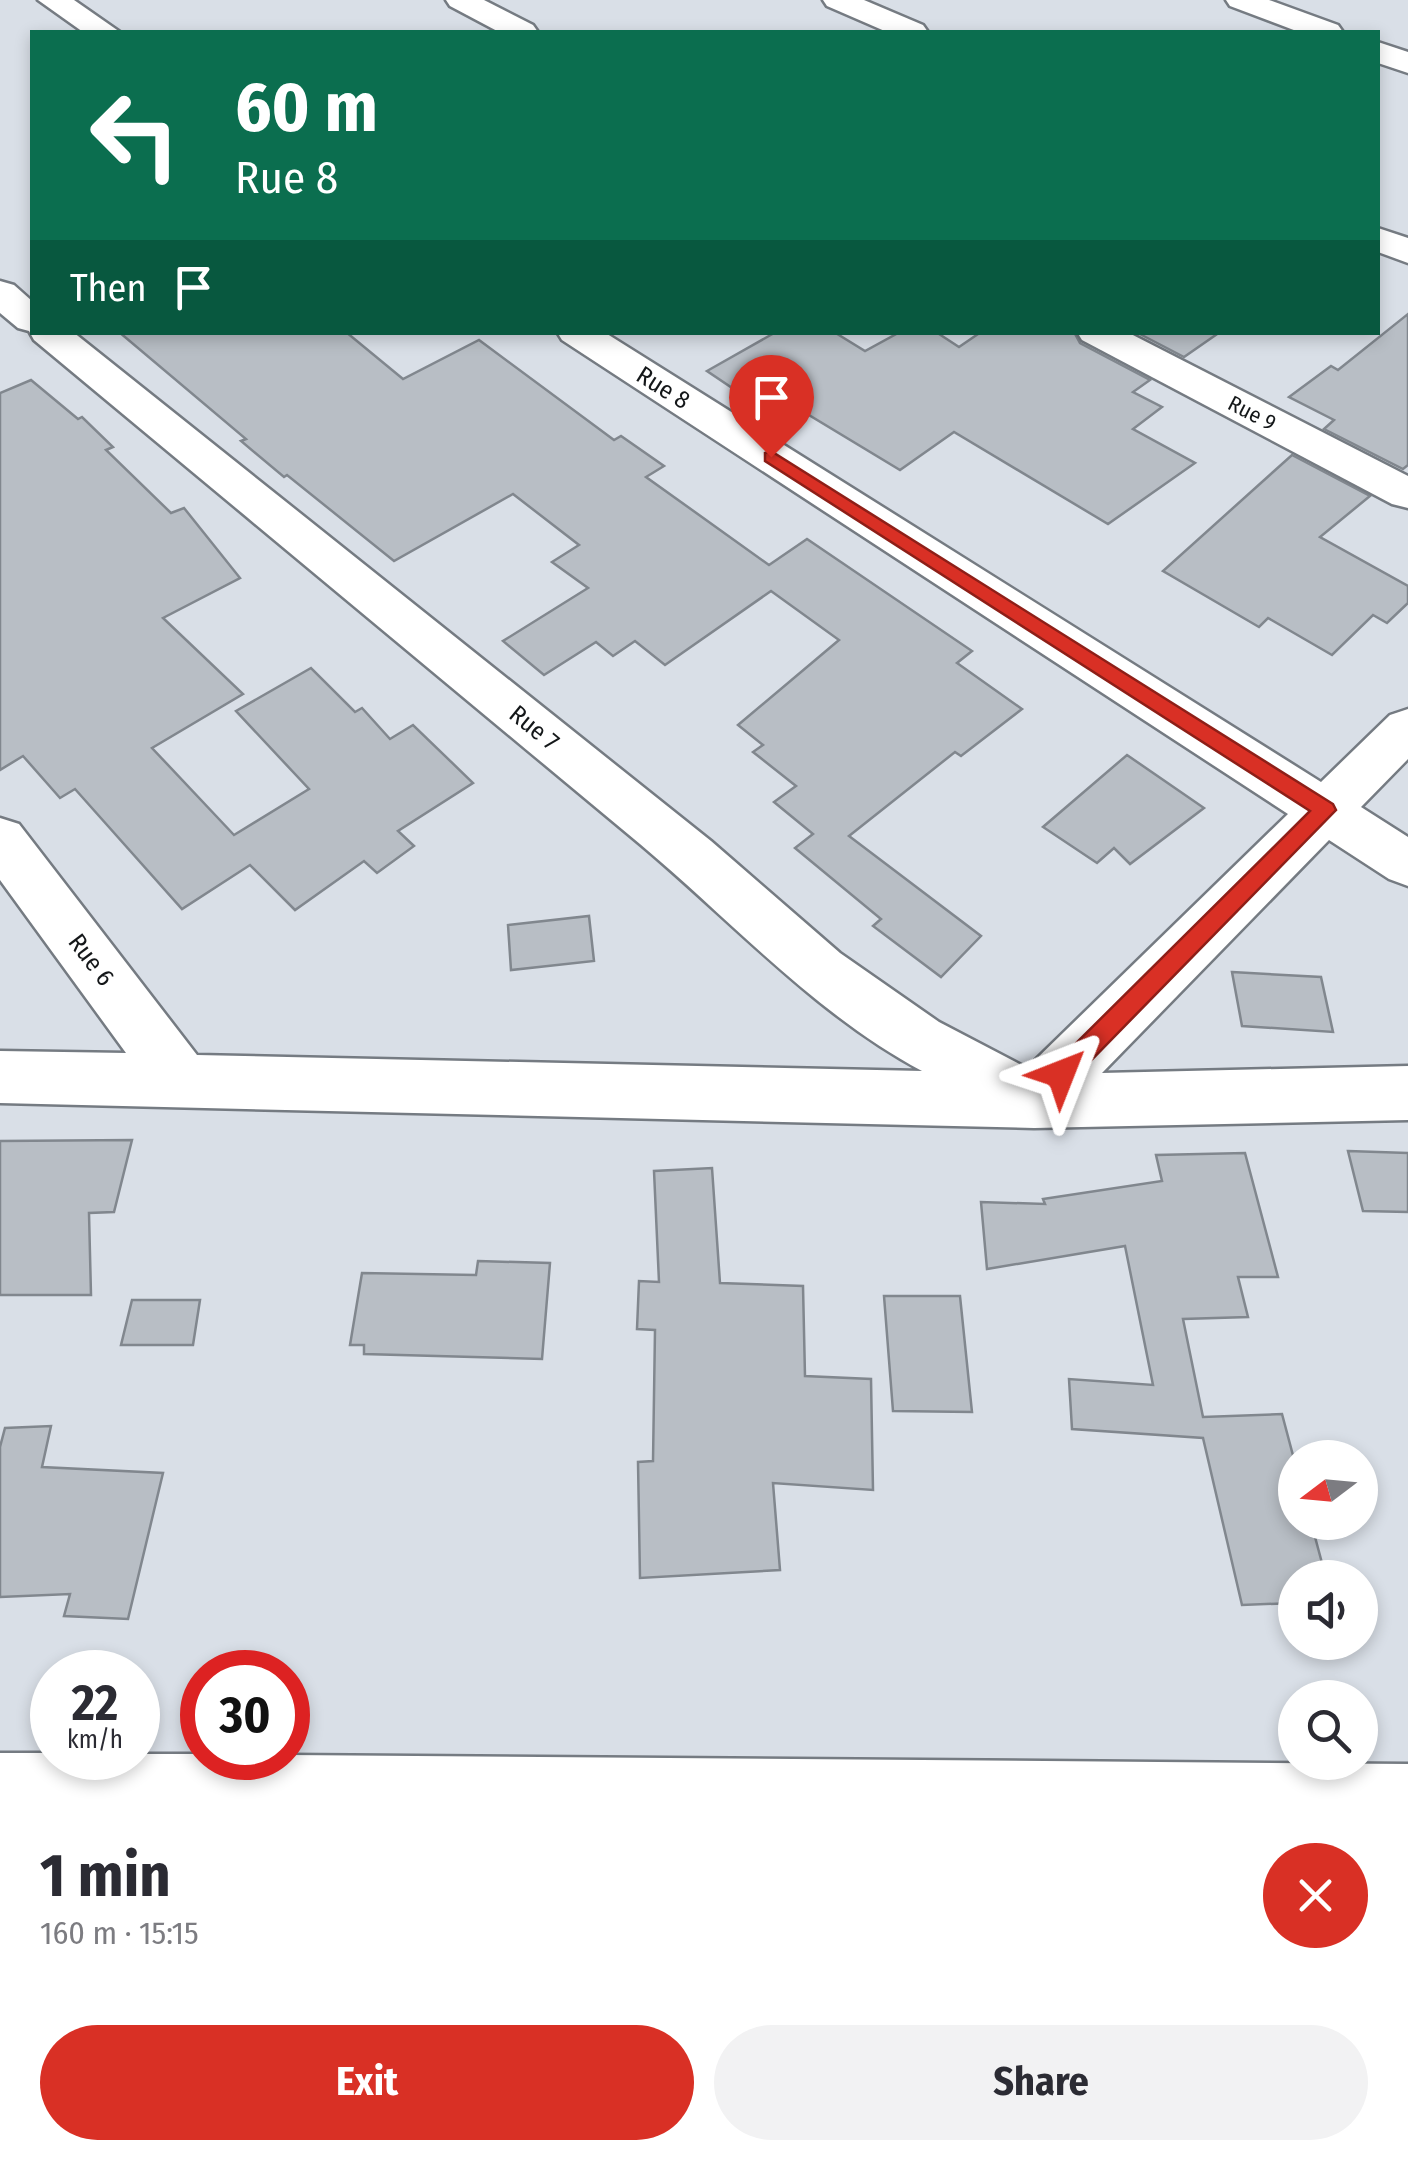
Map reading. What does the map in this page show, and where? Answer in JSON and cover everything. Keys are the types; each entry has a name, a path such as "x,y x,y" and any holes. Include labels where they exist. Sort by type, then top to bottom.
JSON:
{"street":[{"path":"53,0 101,30"},
{"path":"461,0 518,30"},
{"path":"838,0 907,30"},
{"path":"1242,0 1322,30"},
{"path":"1380,53 1408,64"},
{"path":"1380,240 1408,252"},
{"path":"0,293 30,318"},
{"name":"Rue 7","path":"52,335 692,856 820,970 918,1040 1034,1101"},
{"name":"Rue 8","path":"581,335 1408,864"},
{"name":"Rue 9","path":"1102,335 1408,494"},
{"path":"1034,1101 1408,728"},
{"name":"Rue 6","path":"0,839 182,1082"},
{"path":"0,1077 1034,1101 1408,1094"},
{"path":"0,1792 430,1803 1408,1804"}],"building":[{"path":"1408,314 1408,465 1403,469 1324,429 1334,420 1289,397 1331,366 1338,370"},
{"path":"123,335 350,335 403,379 479,340 614,440 621,436 664,466 646,477 769,565 807,539 972,651 957,663 1022,709 961,756 955,752 849,836 981,936 941,977 873,926 881,919 795,848 813,834 774,802 796,786 753,752 763,745 738,725 839,640 771,591 665,665 635,641 613,656 596,642 544,675 503,641 588,588 552,562 579,545 513,494 394,561 241,441 246,439"},
{"path":"771,335 839,335 865,351 894,335 941,335 959,347 977,335 1076,335 1080,343 1150,380 1133,392 1162,407 1133,429 1195,463 1108,524 954,432 900,470 774,394 756,404 707,371"},
{"path":"1142,335 1216,335 1184,357"},
{"path":"31,380 78,419 82,417 113,447 106,450 171,513 184,508 240,578 163,618 243,694 152,748 234,835 309,789 236,711 311,668 355,712 362,708 390,739 413,725 473,783 398,831 414,846 377,873 364,861 295,910 250,865 182,909 75,789 60,798 23,756 0,770 0,393"},
{"path":"1292,455 1370,496 1320,537 1408,586 1408,603 1387,623 1373,615 1332,655 1268,618 1259,627 1163,571"},
{"path":"1127,755 1204,808 1130,864 1114,848 1097,863 1043,827"},
{"path":"589,916 594,961 511,970 508,925"},
{"path":"1232,972 1321,977 1333,1032 1242,1026"},
{"path":"132,1140 114,1212 89,1213 91,1295 0,1295 0,1141"},
{"path":"1348,1151 1408,1153 1408,1212 1363,1211"},
{"path":"1245,1153 1278,1277 1238,1277 1248,1317 1183,1319 1203,1417 1282,1414 1289,1440 1278,1440 1278,1540 1316,1540 1321,1560 1278,1560 1278,1604 1242,1605 1203,1438 1072,1429 1069,1379 1153,1385 1125,1246 987,1269 981,1202 1045,1204 1043,1199 1162,1181 1156,1155"},
{"path":"712,1168 720,1283 803,1286 805,1376 871,1379 873,1490 773,1483 780,1570 640,1578 638,1462 653,1461 655,1330 637,1329 639,1281 659,1282 654,1171"},
{"path":"478,1261 550,1263 542,1359 364,1354 364,1345 350,1345 362,1273 476,1275"},
{"path":"884,1296 960,1296 972,1412 893,1411"},
{"path":"132,1300 200,1300 193,1345 121,1345"},
{"path":"51,1426 42,1467 163,1473 128,1619 64,1616 70,1594 0,1597 0,1447 5,1428"}],"route":[{"path":"771,457 1325,810 1061,1074"}]}
